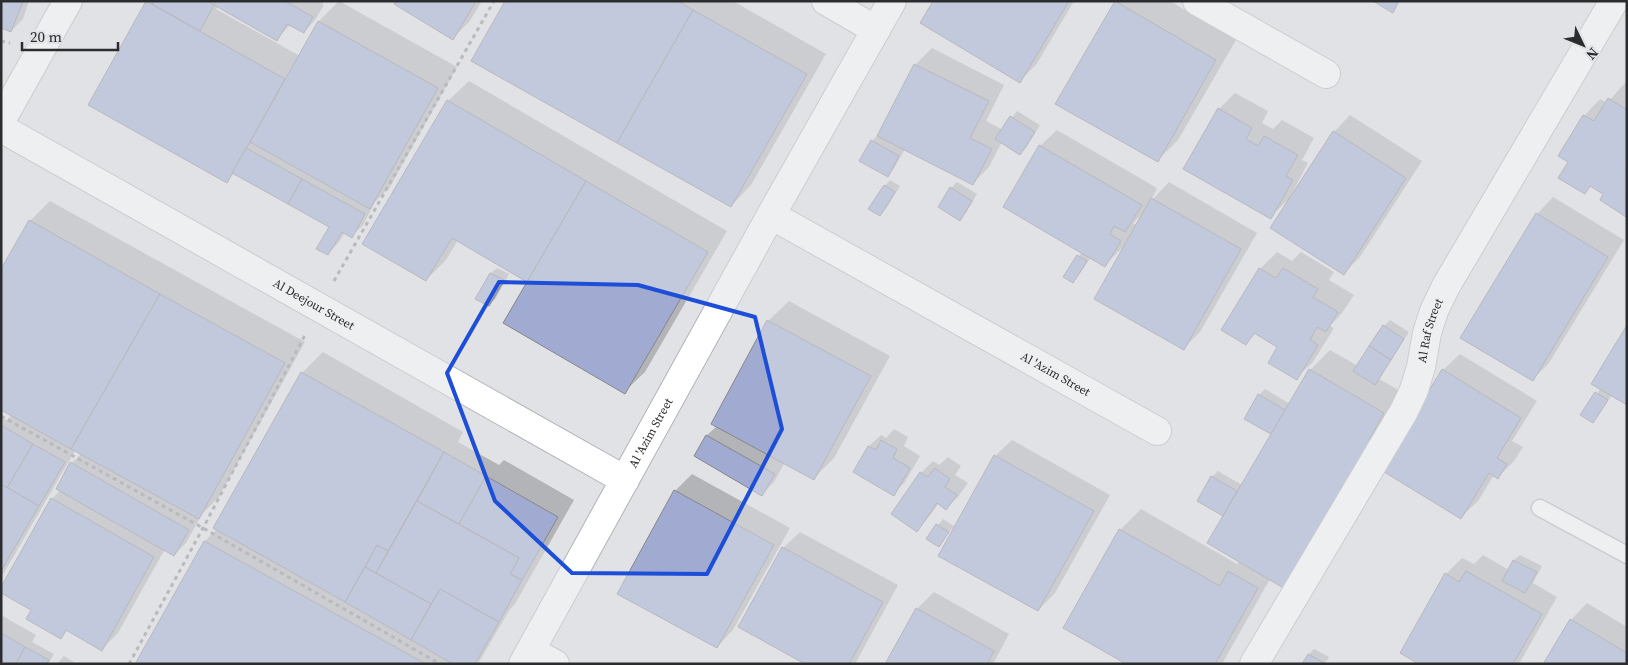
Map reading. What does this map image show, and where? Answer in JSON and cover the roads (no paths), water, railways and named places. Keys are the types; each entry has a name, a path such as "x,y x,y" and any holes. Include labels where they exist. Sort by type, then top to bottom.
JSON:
{"street":[{"path":"1,121 68,1"},
{"path":"826,1 876,30"},
{"name":"Al 'Azim Street","path":"555,664 527,657 771,215 892,1"},
{"path":"1197,1 1326,74"},
{"name":"Al Raf Street","path":"1254,664 1404,411 1414,390 1421,368 1427,333 1434,311 1446,286 1614,1"},
{"name":"Al Deejour Street","path":"1,128 625,480"},
{"name":"Al 'Azim Street","path":"771,215 1157,431"}],"lane":[{"path":"1540,508 1627,555"}]}
